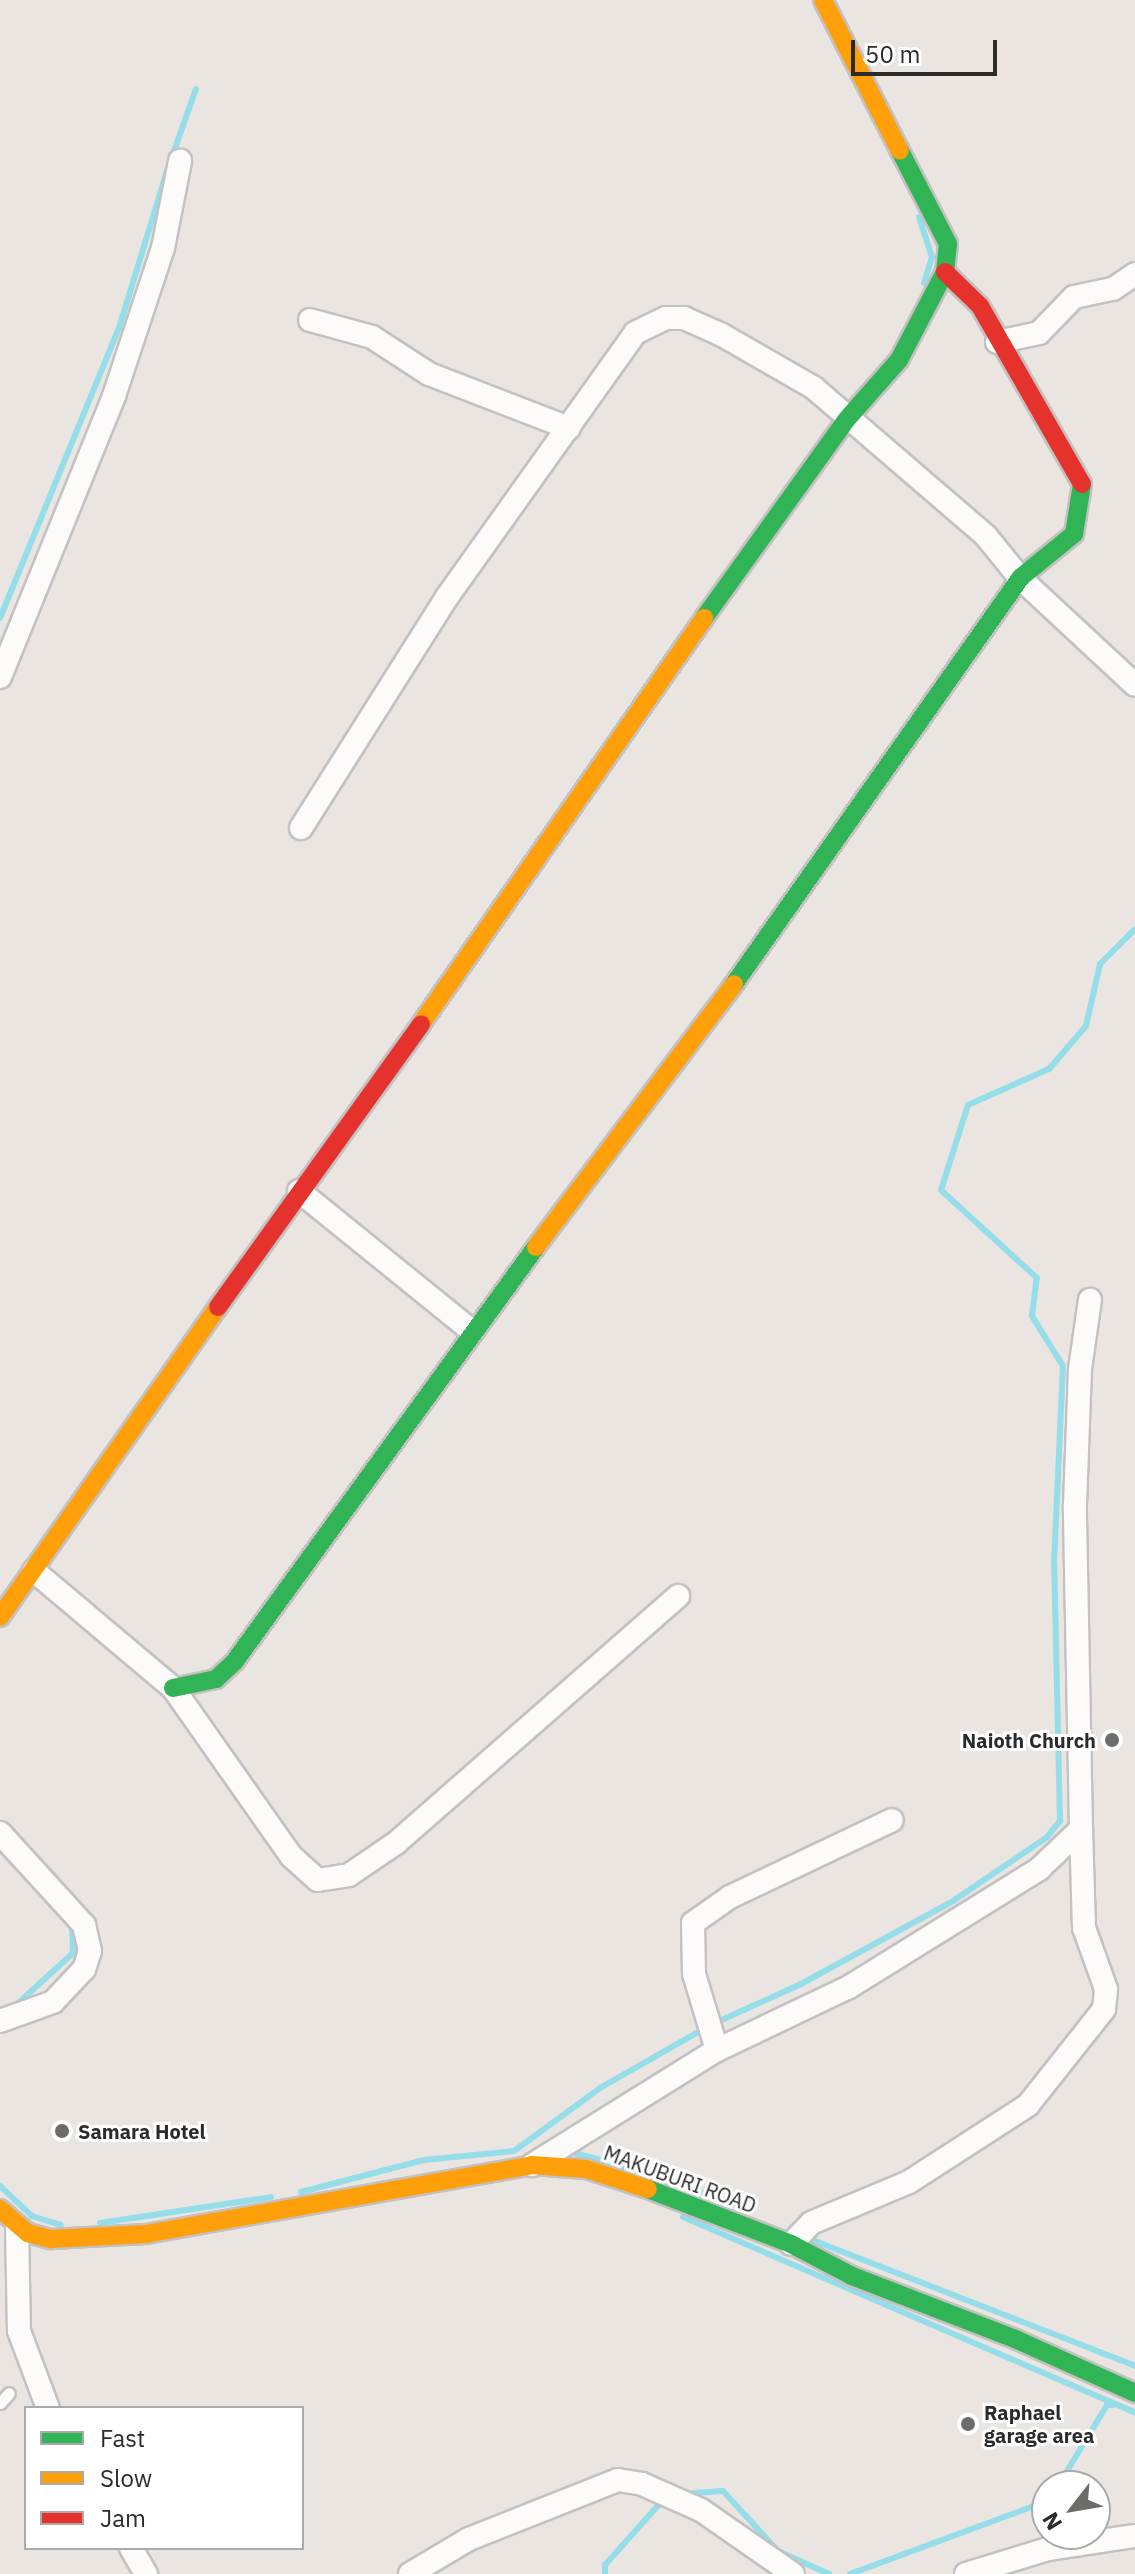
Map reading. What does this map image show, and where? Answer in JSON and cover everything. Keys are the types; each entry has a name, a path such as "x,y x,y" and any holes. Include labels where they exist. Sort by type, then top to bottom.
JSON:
{"street":[{"path":"0,1617 299,1191 357,1117 653,688 847,419 899,360 945,272 948,244 823,0"},
{"path":"0,677 114,396 163,248 180,161"},
{"path":"173,1688 216,1679 235,1661 472,1331 704,1027 1020,578 1074,534 1084,487 997,342 980,306 945,272"},
{"path":"997,342 1039,333 1074,297 1113,289 1135,274"},
{"path":"301,828 447,597 635,333 666,318 684,318 789,369 986,536 1020,578 1135,685"},
{"path":"310,320 372,337 429,374 569,428"},
{"path":"299,1191 472,1331"},
{"path":"791,2244 811,2223 909,2182 1028,2105 1101,2015 1107,1999 1084,1928 1081,1829 1075,1505 1080,1369 1090,1300"},
{"path":"34,1571 173,1688 291,1856 318,1880 333,1881 396,1843 678,1596"},
{"path":"717,2050 694,1974 693,1923 730,1897 892,1820"},
{"path":"532,2165 717,2050 849,1987 1039,1869 1081,1829"},
{"path":"0,1833 84,1925 90,1951 84,1969 53,2002 0,2021"},
{"name":"MAKUBURI ROAD","path":"17,2228 51,2239 146,2234 532,2165 586,2169 676,2198 791,2244 852,2276 1015,2339 1135,2393"},
{"path":"0,2209 17,2228 19,2331 47,2406"},
{"path":"410,2574 469,2539 618,2480 642,2484 701,2510 793,2574"},
{"path":"966,2574 1048,2549 1135,2536"},
{"path":"132,2550 146,2574"}],"waterway":[{"path":"172,157 196,89"},
{"path":"0,618 119,328 168,168"},
{"path":"919,217 932,257 924,283"},
{"path":"715,2023 801,1984 953,1901 1047,1837 1060,1821 1054,1563 1063,1366 1032,1316 1037,1278 941,1190 968,1105 1049,1069 1086,1026 1100,964 1135,929"},
{"path":"15,2006 73,1953 72,1923"},
{"path":"301,2192 424,2160 514,2151 600,2088 705,2028"},
{"path":"568,2151 657,2176"},
{"path":"683,2185 732,2204"},
{"path":"0,2186 32,2216 61,2225"},
{"path":"100,2223 271,2197"},
{"path":"683,2217 1135,2413"},
{"path":"815,2241 1135,2366"},
{"path":"1068,2470 1107,2405 1113,2405"},
{"path":"681,2494 723,2491 778,2551 829,2574"},
{"path":"605,2574 605,2565 663,2500"},
{"path":"850,2574 1031,2507"}],"traffic: fast":[{"path":"704,618 847,419 899,360 945,272 948,244 900,151"},
{"path":"734,984 1020,578 1074,534 1082,484"},
{"path":"173,1688 216,1679 235,1661 536,1247"},
{"path":"648,2189 791,2244 852,2276 1015,2339 1135,2393"}],"traffic: slow":[{"path":"823,0 900,151"},
{"path":"421,1024 704,618"},
{"path":"536,1247 734,984"},
{"path":"0,1617 218,1307"},
{"path":"0,2209 28,2233 51,2239 146,2234 532,2165 586,2169 648,2189"}],"traffic: jam":[{"path":"945,272 980,306 1082,484"},
{"path":"218,1307 421,1024"}],"place":[{"name":"Naioth Church","path":"1112,1740"},
{"name":"Samara Hotel","path":"62,2131"},
{"name":"Raphael garage area","path":"968,2424"}]}
